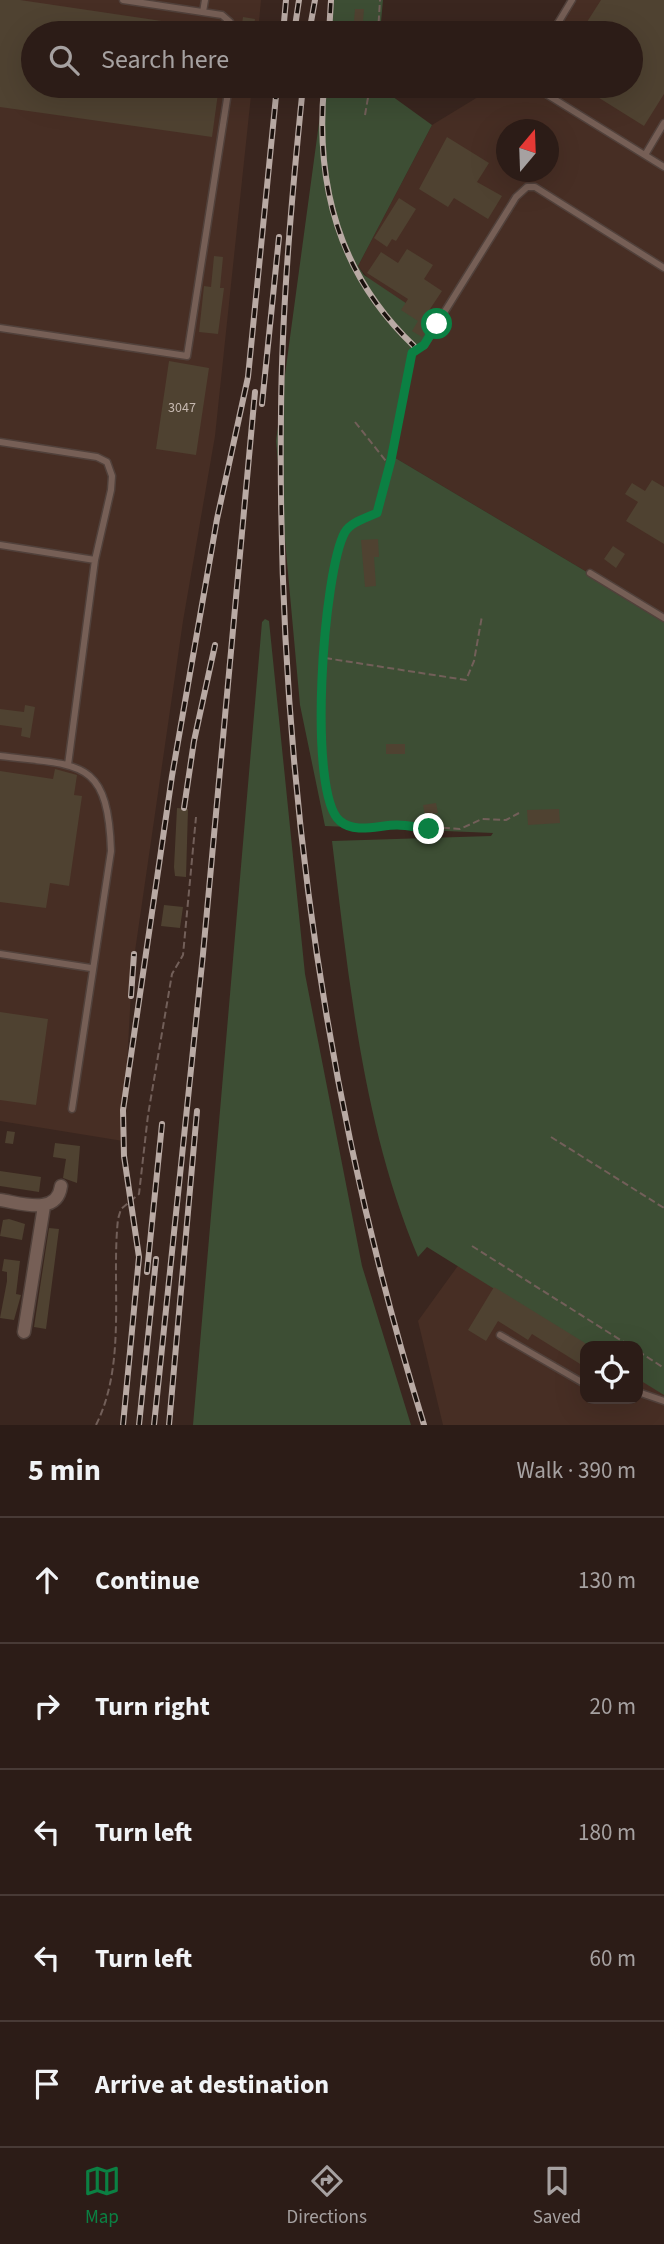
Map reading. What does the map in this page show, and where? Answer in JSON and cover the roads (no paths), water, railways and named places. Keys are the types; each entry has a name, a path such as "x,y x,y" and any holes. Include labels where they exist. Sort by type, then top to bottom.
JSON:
{"street":[{"path":"0,1200 44,1206 53,1202 61,1186"},
{"path":"24,1332 44,1206"}],"lane":[{"path":"123,0 222,15 229,21"},
{"path":"203,12 205,0"},
{"path":"559,21 572,0"},
{"path":"0,328 187,356 227,98"},
{"path":"552,98 664,166"},
{"path":"645,155 664,123"},
{"path":"424,345 516,197 527,187 536,187 664,268"},
{"path":"0,442 97,457 107,462 112,476 95,560 68,765"},
{"path":"0,545 95,560"},
{"path":"590,573 664,618"},
{"path":"0,756 68,765 92,775 110,821 111,851 91,968 72,1109"},
{"path":"0,954 91,968"},
{"path":"500,1335 580,1381"},
{"path":"643,1394 664,1401"}],"railway":[{"path":"284,21 286,0"},
{"path":"296,21 299,0"},
{"path":"311,21 315,0"},
{"path":"330,21 331,0"},
{"path":"123,1425 139,1257 124,1156 123,1110 172,776 217,519 248,377 276,98"},
{"path":"302,98 288,249 281,412 287,669 298,797 313,924 333,1051 358,1177 388,1301 424,1425"},
{"path":"323,98 324,159 338,227 350,259 367,289 388,319 414,346"},
{"path":"262,404 279,237"},
{"path":"154,1425 203,954 255,392"},
{"path":"184,808 194,741 215,645"},
{"path":"131,996 134,954"},
{"path":"169,1425 197,1111"},
{"path":"147,1272 162,1124"},
{"path":"139,1425 156,1259"}]}
